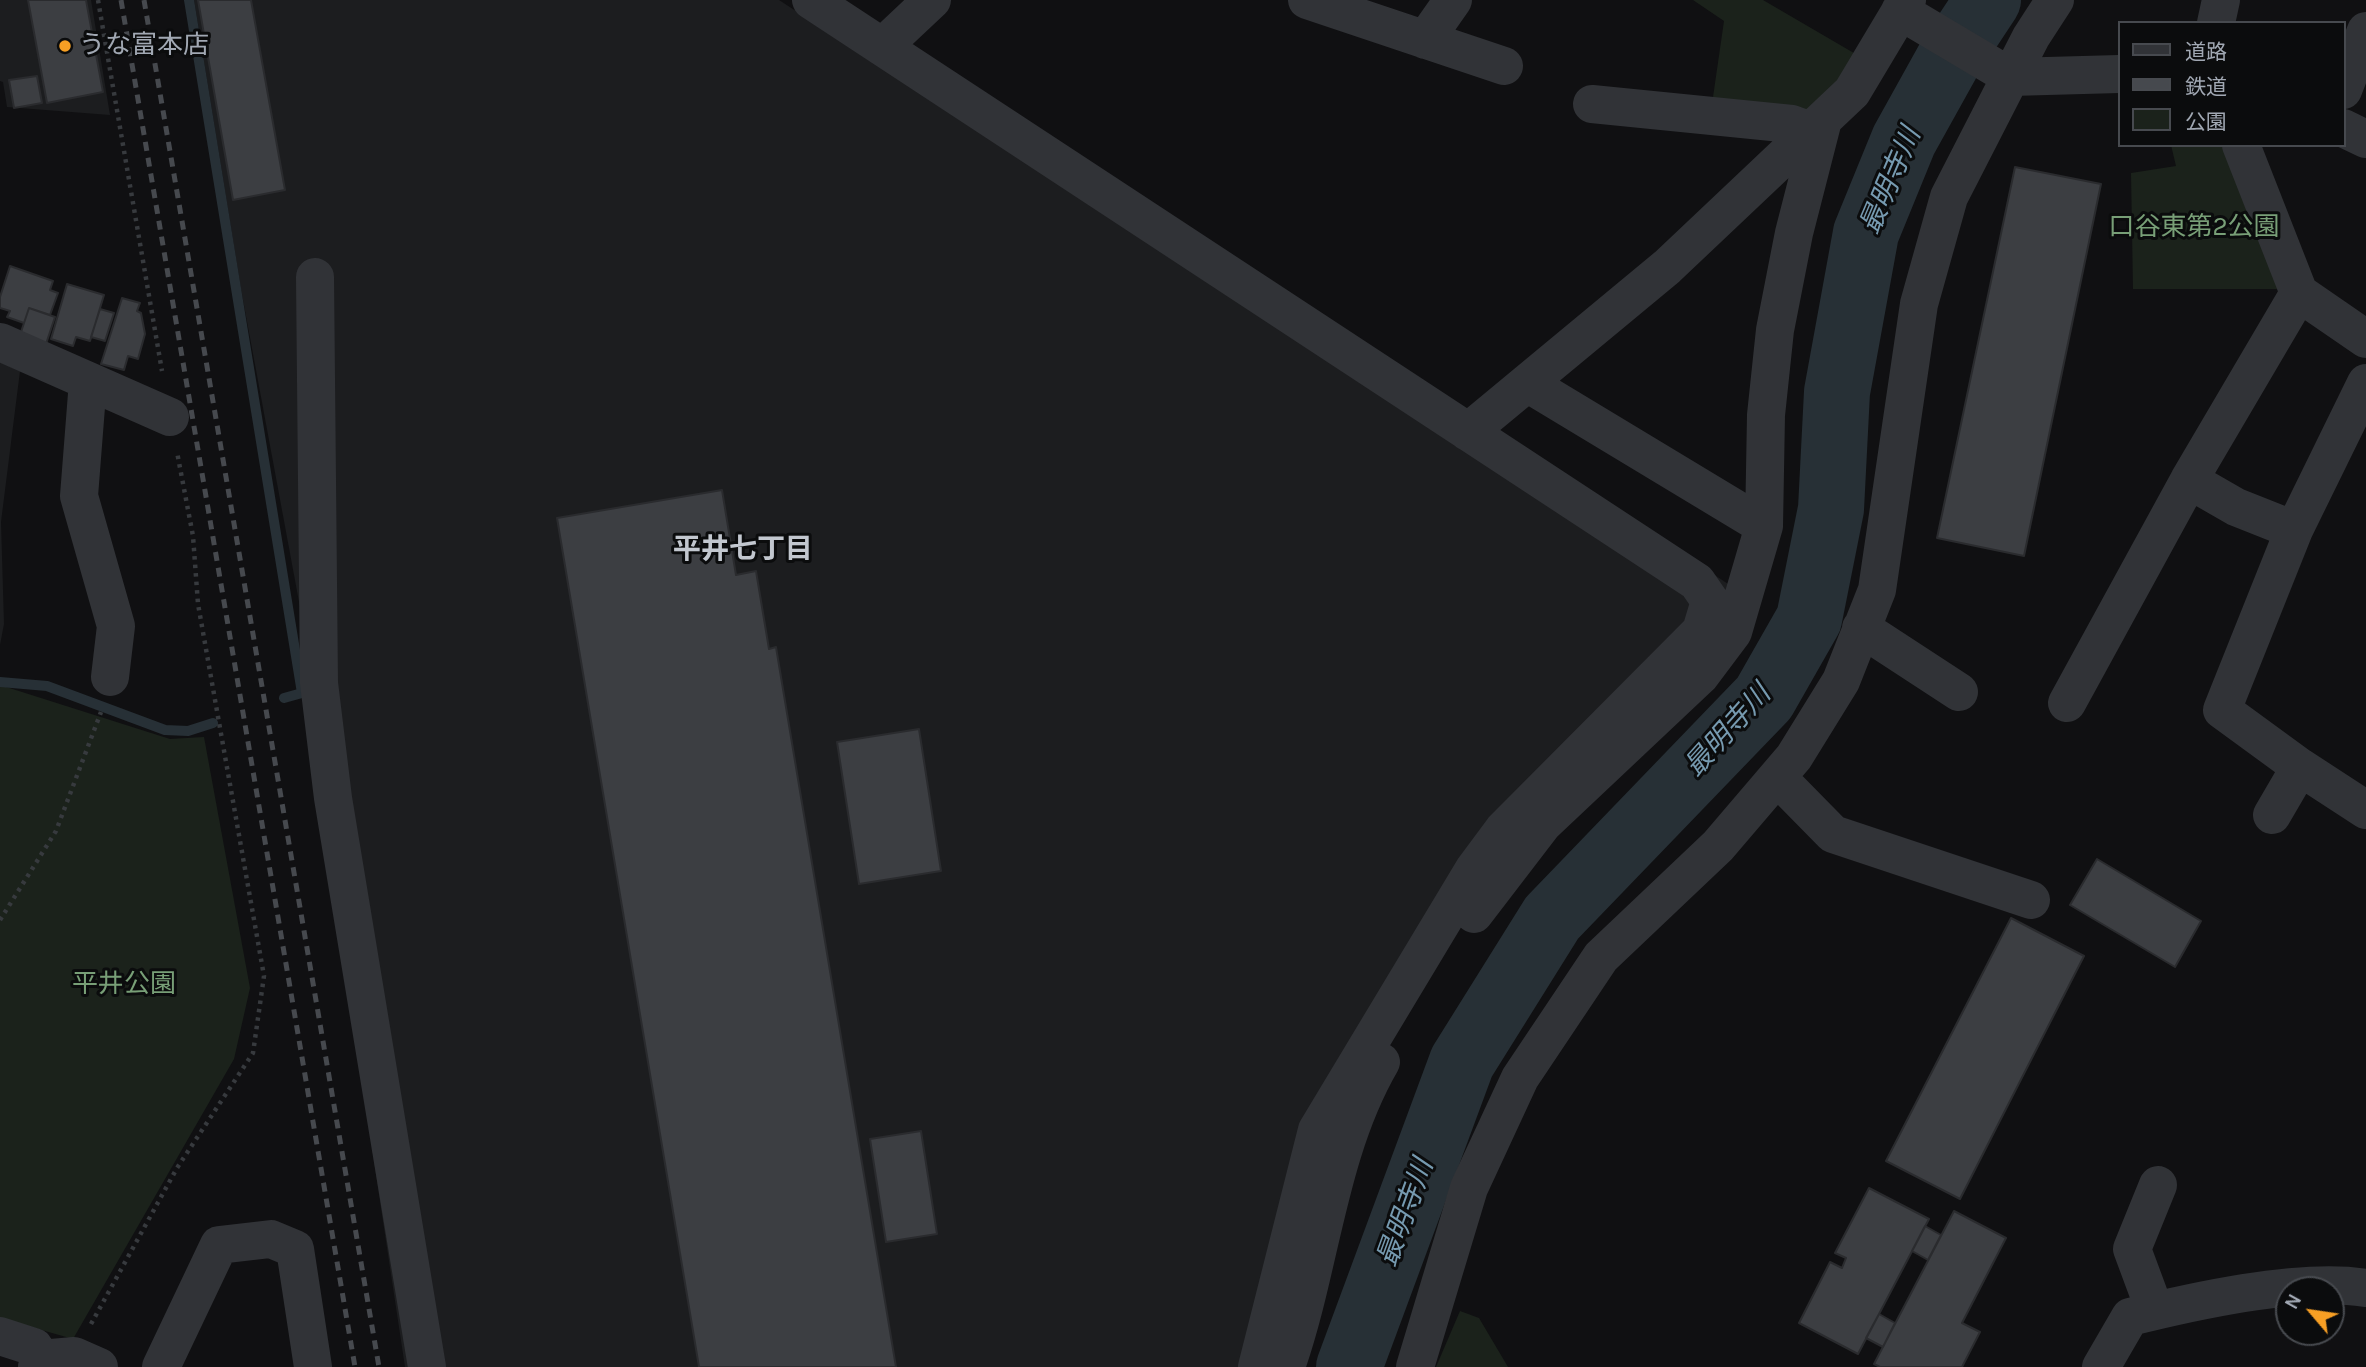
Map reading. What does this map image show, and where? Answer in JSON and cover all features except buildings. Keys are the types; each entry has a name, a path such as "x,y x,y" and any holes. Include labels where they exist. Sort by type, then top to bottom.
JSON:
{"street":[{"path":"811,0 1697,582 1710,601 1701,631 1503,830 1474,869 1317,1130 1257,1367"},
{"path":"882,47 932,0"},
{"path":"1307,0 1504,66"},
{"path":"1425,40 1453,0"},
{"path":"1415,1367 1469,1188 1520,1078 1601,957 1718,846 1794,757 1841,681 1877,590 1919,304 1949,197 2003,72 2031,37 2055,0"},
{"path":"2216,21 2221,0"},
{"path":"1468,432 1667,267 1817,126 1852,92 1909,11 2003,72 2118,74"},
{"path":"2345,85 2366,31"},
{"path":"1613,97 1817,126"},
{"path":"1286,1367 1300,1328 1319,1241 1348,1140 1376,1071 1431,978 1487,896 1543,824 1700,676 1733,632 1765,526 1766,415 1775,330 1817,126"},
{"path":"2345,129 2366,139"},
{"path":"2251,148 2299,293 2366,340"},
{"path":"315,277 319,683 334,798 427,1367"},
{"path":"2067,703 2189,480 2299,293"},
{"path":"0,342 170,417"},
{"path":"88,381 79,496 116,626 105,694"},
{"path":"1527,383 1765,526"},
{"path":"2366,383 2294,530 2222,710 2300,767 2366,810"},
{"path":"2189,480 2236,507 2294,530"},
{"path":"1861,628 1959,692"},
{"path":"2272,815 2300,767"},
{"path":"1777,777 1833,834 2031,900"},
{"path":"2155,1311 2132,1249 2158,1185"},
{"path":"161,1367 219,1245 271,1239 295,1249 313,1367"},
{"path":"2101,1367 2130,1317 2224,1297 2339,1283 2366,1288"},
{"path":"0,1336 34,1347 62,1362"}],"path":[{"path":"62,1362 177,1168 253,1054 264,976 198,604 193,536 98,0"},
{"path":"0,920 56,831 105,694"}],"shaded area":[{"path":"0,0 91,0 110,115 7,107 3,82 0,81"},
{"path":"194,0 779,0 1475,454 1504,433 1734,588 1506,852 1331,1133 1269,1367 405,1367 308,724 302,618 241,289"},
{"path":"0,362 20,371 1,522 4,624 0,645"}],"green space":[{"path":"1693,0 1763,0 1859,56 1839,92 1804,115 1712,104 1724,21"},
{"name":"口谷東第2公園","path":"2171,147 2228,147 2284,289 2133,289 2131,173 2176,166"},
{"name":"平井公園","path":"0,685 170,739 204,737 250,988 234,1059 73,1339 0,1318"},
{"path":"1460,1311 1479,1318 1508,1367 1436,1367"}],"waterway":[{"path":"189,0 302,693 284,698"},
{"name":"最明寺川","path":"1349,1367 1462,1062 1552,918 1764,698 1809,619 1831,509 1837,392 1866,233 1904,140 1949,59 1988,0"},
{"path":"0,682 47,686 165,730 188,731 213,723"}],"railway":[{"path":"121,0 355,1367"},
{"path":"144,0 379,1367"}],"place":[{"name":"うな富本店","path":"65,46"}],"district":[{"name":"平井七丁目","path":"743,550"}]}
